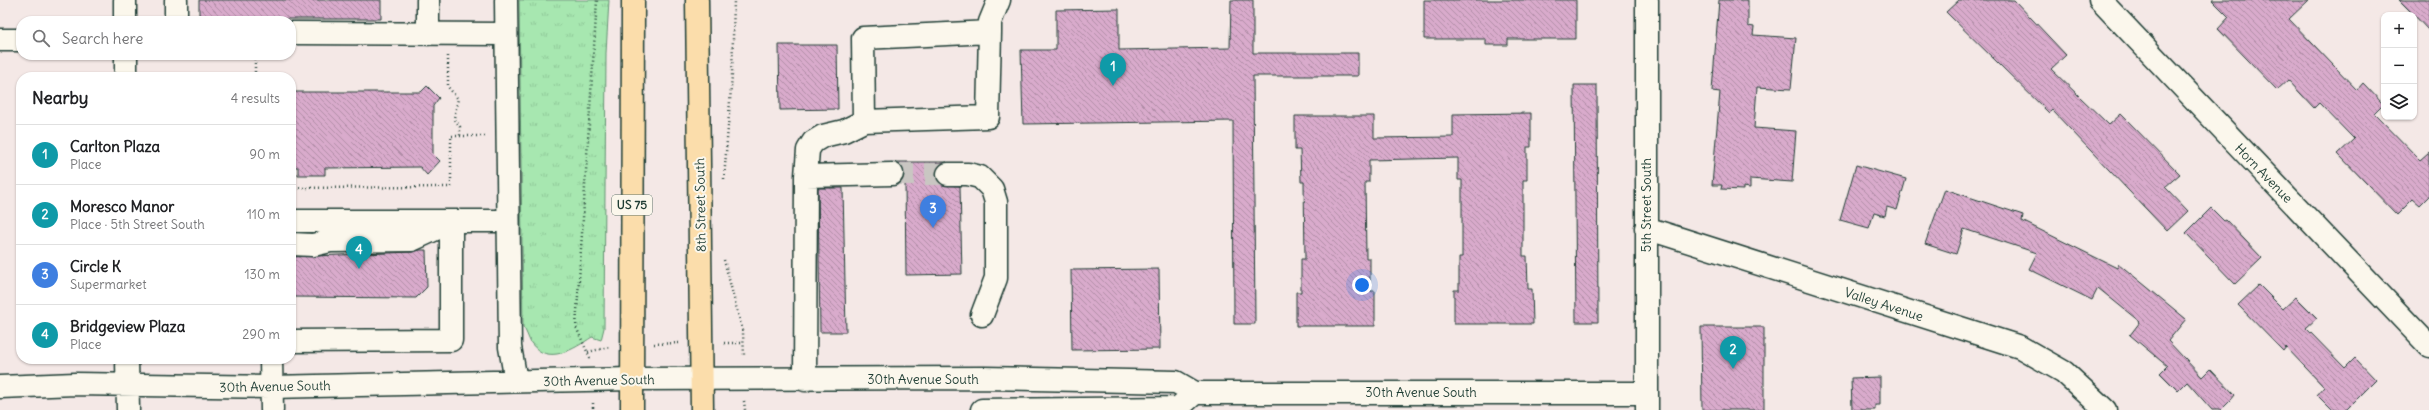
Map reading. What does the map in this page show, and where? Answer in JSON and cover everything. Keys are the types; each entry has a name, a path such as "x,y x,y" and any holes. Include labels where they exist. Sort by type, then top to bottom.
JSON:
{"main road":[{"name":"US 75","path":"632,410 633,0"},
{"name":"8th Street South","path":"697,0 702,410"}],"street":[{"path":"125,0 125,16"},
{"path":"176,0 176,16"},
{"path":"428,0 438,34"},
{"path":"506,0 506,136 510,347 516,381"},
{"path":"805,380 806,176 808,150 813,142 823,136 844,131 864,121 988,118 990,22 999,0"},
{"name":"5th Street South","path":"1647,0 1647,401"},
{"name":"Horn Avenue","path":"2100,0 2429,346"},
{"path":"864,121 863,38 990,32"},
{"path":"296,33 506,34"},
{"path":"0,40 16,40"},
{"path":"126,60 126,72"},
{"path":"806,176 892,174"},
{"path":"948,174 968,174 980,177 992,189 996,202 996,278 982,315"},
{"path":"296,221 507,222"},
{"path":"296,244 313,244 330,241 412,240 452,222"},
{"path":"296,341 452,340 452,222"},
{"name":"Valley Avenue","path":"1646,228 2020,347 2064,372 2105,410"},
{"path":"127,364 128,410"},
{"path":"271,364 272,410"},
{"path":"984,378 983,410 1178,408 1194,393"},
{"name":"30th Avenue South","path":"0,387 75,384 271,387 632,379 805,380 984,378 1176,382 1194,393 1647,401"}],"path":[{"path":"597,0 576,327 579,336 589,353 597,348"},
{"path":"723,187 732,75 734,0"},
{"path":"438,34 448,87 458,99 454,118 460,127 460,136"},
{"path":"255,60 255,72"},
{"path":"296,188 452,187 451,136 506,136"},
{"path":"723,254 743,333 744,357"},
{"path":"671,343 678,343"},
{"path":"723,343 744,343"}],"green space":[{"path":"519,0 609,0 606,53 604,328 601,340 592,337 569,350 553,354 538,350 531,343 523,327"}],"building":[{"path":"199,0 381,0 381,19 296,19 296,16 199,16"},
{"path":"1231,0 1253,0 1253,53 1358,53 1358,76 1253,76 1255,324 1234,324 1233,121 1023,124 1021,50 1056,50 1056,10 1119,9 1119,50 1230,48"},
{"path":"1424,0 1576,0 1576,39 1508,39 1508,45 1486,45 1486,39 1424,39"},
{"path":"1719,0 1748,0 1748,26 1754,27 1753,35 1796,38 1791,89 1757,87 1754,128 1796,131 1792,182 1750,179 1750,188 1743,187 1743,190 1721,189 1722,185 1712,185 1720,92 1712,91"},
{"path":"1959,0 2014,0 2066,55 2051,69 2109,125 2121,114 2180,174 2165,187 2188,211 2167,231 2052,110 2049,113 1946,12"},
{"path":"2212,0 2309,0 2289,19 2357,90 2363,83 2381,102 2381,106 2374,113 2420,160 2429,152 2429,196 2420,205 2413,199 2397,215 2338,154 2354,139 2319,103 2314,108 2288,80 2277,90 2218,29 2229,17"},
{"path":"2399,0 2429,0 2429,31 2417,18 2417,12 2411,12"},
{"path":"779,45 837,45 838,109 780,110"},
{"path":"1574,85 1597,85 1598,322 1576,322"},
{"path":"427,86 439,98 433,106 433,154 440,161 427,175 420,167 325,168 325,175 298,175 298,167 296,167 296,92 421,92"},
{"path":"1531,113 1531,147 1527,147 1527,180 1523,180 1523,256 1527,256 1528,289 1532,289 1533,324 1454,324 1454,290 1459,290 1459,257 1462,257 1462,180 1458,180 1458,158 1369,160 1369,182 1365,182 1366,258 1370,258 1370,291 1375,291 1375,326 1296,326 1296,292 1301,292 1301,259 1305,259 1304,182 1301,182 1300,150 1295,150 1295,116 1374,116 1374,138 1453,137 1453,114"},
{"path":"895,162 947,162 937,167 936,174 942,185 960,186 962,274 906,275 905,182 902,182 904,173 902,167"},
{"path":"1856,165 1906,179 1897,210 1887,207 1885,216 1874,213 1869,228 1840,220"},
{"path":"818,188 843,188 846,332 820,332"},
{"path":"1945,189 2023,215 2022,221 2117,268 2119,264 2186,319 2168,341 2202,377 2210,369 2235,395 2221,410 2212,410 2187,382 2178,391 2160,373 2167,366 2130,335 2140,322 2098,288 2092,300 2029,269 2037,253 1964,229 1956,254 1925,244"},
{"path":"2211,208 2224,221 2226,220 2262,258 2235,284 2186,233"},
{"path":"426,250 427,287 416,298 296,297 296,257 412,252"},
{"path":"1159,269 1160,349 1072,350 1071,270"},
{"path":"2259,285 2283,309 2296,297 2317,318 2306,328 2345,368 2355,358 2376,380 2346,410 2332,410 2317,395 2324,387 2286,347 2283,351 2238,305"},
{"path":"1701,327 1764,327 1764,410 1702,410"},
{"path":"1880,377 1880,405 1875,405 1875,410 1852,410 1851,378"}],"tunnel":[{"path":"892,174 948,174"}],"place":[{"name":"Carlton Plaza","path":"1113,86"},
{"name":"Circle K","path":"933,228"},
{"name":"Bridgeview Plaza","path":"359,269"},
{"name":"Moresco Manor","path":"1733,369"}]}
